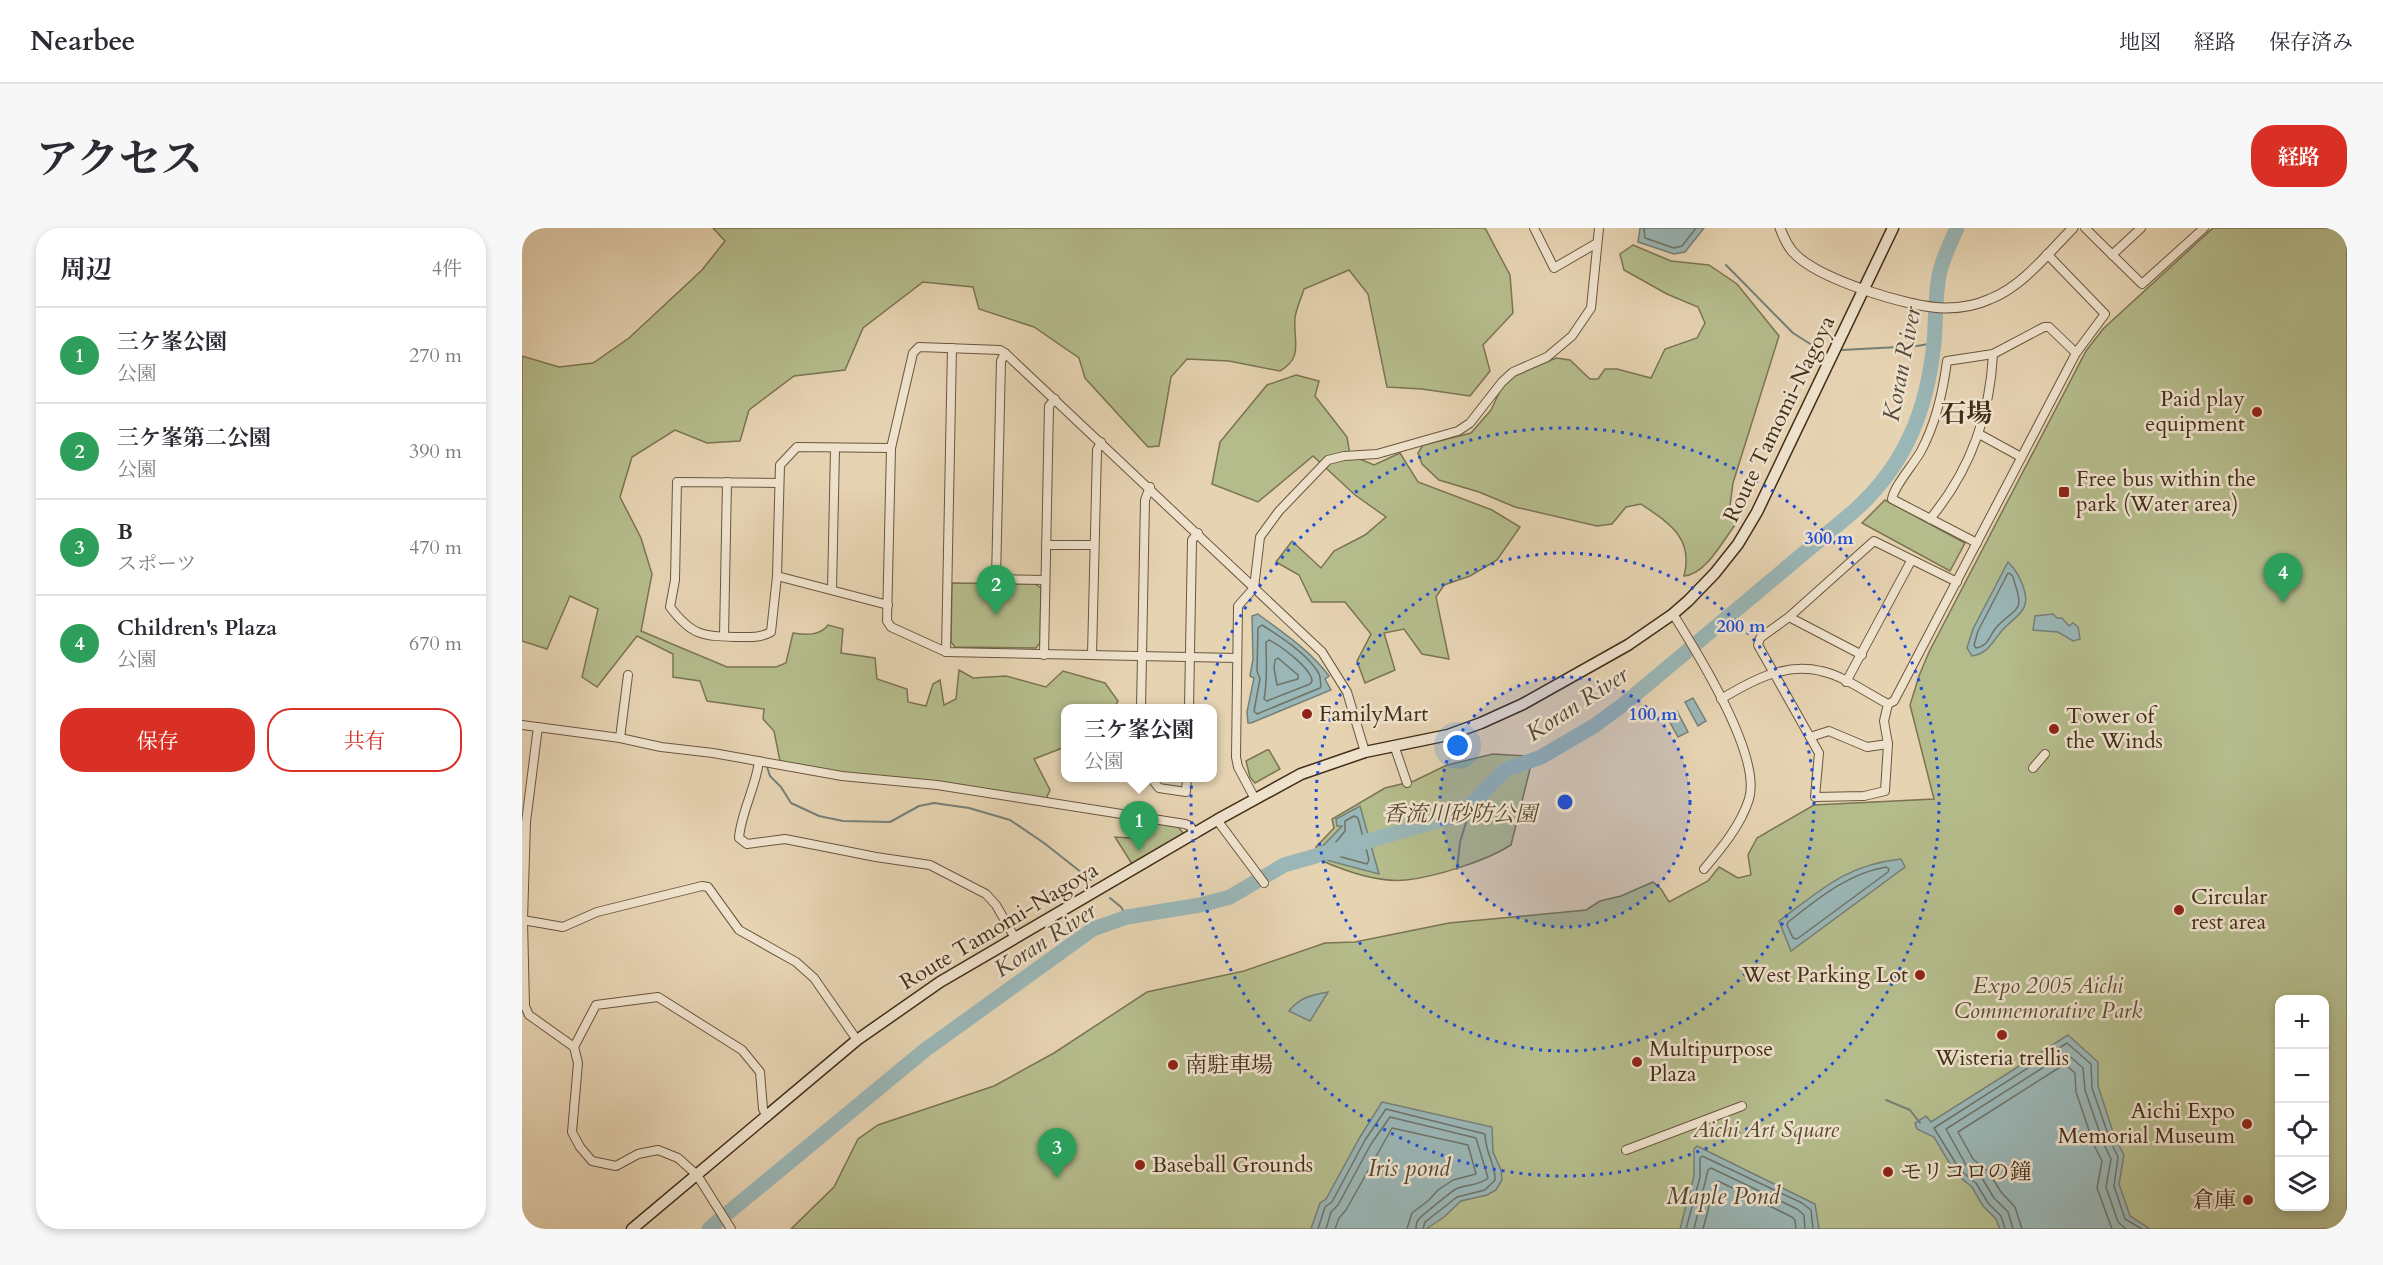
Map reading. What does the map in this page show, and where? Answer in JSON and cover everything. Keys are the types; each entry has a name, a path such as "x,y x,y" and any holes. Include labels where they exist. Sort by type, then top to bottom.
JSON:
{"main road":[{"name":"Route Tamomi-Nagoya","path":"632,1229 857,1040 940,982 1301,774 1365,752 1448,735 1523,704 1628,645 1673,614 1715,573 1738,544 1757,513 1893,228"}],"street":[{"path":"1534,228 1554,268 1597,243"},
{"path":"1255,799 1236,757 1237,658 1238,606 1254,588 1260,537 1279,511 1328,460 1344,456 1377,454 1458,431 1470,423 1502,382 1513,372 1547,357 1572,336 1591,308 1599,228"},
{"path":"1780,228 1793,252 1818,270 1863,290 1926,306 1945,308 1991,299 2018,283 2073,228"},
{"path":"2085,228 2142,284 2205,228"},
{"path":"2112,255 2141,228"},
{"path":"1888,704 1894,701 1958,582 2076,353 2105,314 2047,254"},
{"path":"1977,543 1892,499 1893,492 1912,468 1930,430 1942,394 1947,361 1993,354 2049,327 2076,353"},
{"path":"1237,658 946,652 891,627 887,621 891,447 914,353 919,347 1000,350 1005,353 1150,487 1322,652 1340,678 1354,709 1365,752"},
{"path":"946,652 952,348"},
{"path":"1005,353 1001,360 996,579 1045,580"},
{"path":"1930,519 1955,485 1978,434 1990,386 1993,354"},
{"path":"1044,655 1049,406 1055,399"},
{"path":"1978,434 2021,457"},
{"path":"1092,656 1097,450 1101,442"},
{"path":"778,483 676,482 675,580 669,607 681,623 705,636 762,637 771,632 777,576 780,465 797,447 835,449 891,447"},
{"path":"832,590 835,449"},
{"path":"724,636 727,482"},
{"path":"1141,704 1145,500 1150,487"},
{"path":"1189,704 1192,540 1198,533"},
{"path":"1888,704 1884,721 1888,744 1885,791 1864,796 1815,796 1819,753 1758,645 1760,639 1789,617 1874,541 1958,582"},
{"path":"1046,545 1094,545"},
{"path":"1846,682 1911,561"},
{"path":"777,576 888,605"},
{"path":"1673,614 1737,731 1747,758 1750,782 1749,798 1734,829 1704,869"},
{"path":"1789,617 1862,655"},
{"path":"1720,699 1773,672 1793,669 1821,671 1888,704"},
{"path":"620,738 628,675"},
{"path":"522,725 620,738 661,747 842,776 937,785 1185,824 1190,826 1195,834"},
{"path":"538,727 526,822 523,920 525,1006 529,1015 574,1047 578,1063 572,1132 580,1147 592,1161 616,1166 638,1154 658,1150 678,1158 698,1175 731,1229"},
{"path":"1810,737 1829,731 1867,747 1888,744"},
{"path":"1394,746 1407,783"},
{"path":"2033,768 2045,753"},
{"path":"759,761 740,829 739,838 747,844 785,839 930,865 986,894 996,905 1015,938"},
{"path":"1155,782 1159,788 1186,792 1187,782"},
{"path":"1218,820 1264,883"},
{"path":"523,920 563,927 597,912 702,886 708,887 739,930 796,962 814,978 857,1040"},
{"path":"574,1047 596,1005 658,997 742,1050 760,1072 763,1109 767,1117"},
{"path":"1626,1150 1742,1106"}],"green space":[{"path":"713,228 1485,228 1510,275 1513,313 1483,345 1490,371 1470,396 1387,387 1368,294 1349,270 1304,289 1295,318 1295,354 1287,366 1280,371 1229,361 1187,359 1171,377 1159,446 1148,447 1085,378 1079,358 1034,327 979,309 973,287 923,282 863,328 845,370 794,376 749,410 740,441 707,443 675,430 632,457 620,497 641,538 652,574 641,631 727,667 776,667 786,663 793,633 817,633 828,625 843,629 841,653 875,658 877,679 907,689 908,702 926,706 933,684 940,680 944,705 956,699 959,670 973,678 1006,676 1046,687 1063,671 1105,683 1118,701 1116,704 1061,704 1061,749 1034,759 1050,790 1046,799 843,773 780,761 774,731 763,719 764,709 707,701 700,681 673,677 673,654 637,636 597,687 582,677 598,609 570,596 547,649 522,641 522,356 559,367 593,363 629,338 702,270 725,241"},
{"name":"Expo 2005 Aichi Commemorative Park","path":"2213,228 2347,228 2347,1229 791,1229 834,1187 858,1139 878,1125 994,1086 1054,1053 1147,992 1244,971 1325,943 1355,942 1449,923 1586,910 1600,901 1621,896 1653,882 1661,889 1669,902 1708,881 1719,867 1738,878 1751,875 1748,855 1757,838 1814,805 1934,799 1910,705 1919,676 1929,652 2086,351 2103,329"},
{"path":"1633,245 1671,261 1709,265 1737,284 1779,336 1733,483 1729,513 1735,525 1719,548 1699,570 1684,576 1685,551 1677,533 1670,525 1641,504 1626,507 1612,524 1597,526 1515,507 1479,492 1439,480 1422,464 1418,453 1423,445 1471,433 1491,410 1508,379 1556,358 1570,360 1590,379 1598,379 1605,369 1617,369 1651,378 1665,349 1697,338 1705,323 1698,307 1667,294 1624,270 1620,254"},
{"path":"1296,375 1319,381 1315,396 1347,437 1350,455 1374,465 1400,453 1418,482 1492,510 1520,527 1497,560 1470,576 1444,585 1436,597 1449,659 1422,654 1404,629 1384,633 1395,670 1365,683 1357,661 1371,634 1345,602 1312,602 1299,575 1276,562 1292,541 1321,568 1334,551 1365,535 1386,517 1355,495 1313,456 1258,502 1212,484 1220,442 1267,385"},
{"path":"1885,500 1965,543 1950,571 1862,523"},
{"path":"952,583 1035,584 1041,588 1040,643 1036,648 955,647 951,642"},
{"path":"1267,750 1280,769 1255,783 1250,777 1246,761"},
{"name":"香流川砂防公園","path":"1493,754 1526,756 1531,765 1511,845 1488,857 1460,867 1431,876 1406,880 1373,878 1320,860 1316,847 1334,828 1332,819 1385,788 1414,781 1447,765"},
{"path":"1130,819 1178,827 1184,834 1132,864 1115,837 1130,838"}],"water":[{"path":"1640,228 1704,228 1685,252 1674,254 1638,242"},
{"path":"2008,562 2017,573 2023,586 2026,602 2024,608 1989,648 1972,656 1967,648 1973,629"},
{"path":"1258,614 1296,642 1322,667 1329,676 1325,679 1331,690 1248,723 1247,712 1254,678 1250,676 1253,659 1252,616"},
{"path":"2053,614 2057,618 2062,618 2069,626 2073,623 2078,627 2080,639 2073,641 2058,632 2033,630 2035,616"},
{"path":"1693,698 1706,721 1698,726 1685,702"},
{"path":"1677,711 1688,732 1678,737 1667,717"},
{"path":"1360,806 1379,874 1322,859 1320,849 1342,826 1337,826 1336,819"},
{"path":"1901,859 1905,867 1791,951 1779,921 1836,880 1865,867"},
{"path":"1328,992 1310,1021 1289,1011 1302,1000"},
{"path":"2068,1035 2098,1062 2098,1086 2115,1138 2124,1155 2119,1184 2130,1216 2150,1229 2000,1229 1996,1219 1983,1206 1972,1187 1956,1174 1934,1137 1917,1129 1915,1123 1926,1116 1931,1122"},
{"name":"Iris pond","path":"1382,1102 1492,1127 1493,1152 1501,1170 1502,1180 1496,1190 1487,1195 1461,1201 1444,1217 1426,1229 1311,1229 1320,1203 1326,1199"},
{"name":"Maple Pond","path":"1697,1146 1815,1204 1819,1229 1680,1229 1694,1176 1694,1149"}],"waterway":[{"name":"Koran River","path":"729,1212 925,1050 1093,929 1127,917 1200,905 1230,897 1284,865 1462,814 1505,770 1541,757 1594,726 1624,704 1853,512 1887,476 1910,436 1926,392 1934,343 1939,275 1957,228"},
{"path":"1726,265 1793,333 1815,347"},
{"path":"1842,350 1934,343"},
{"path":"767,767 770,776 781,787 791,803 819,816 843,821 890,822 919,806 934,803 969,808 1010,820 1091,880"},
{"path":"1457,869 1460,842 1472,803"},
{"path":"1110,898 1121,907 1127,917"},
{"path":"1886,1100 1910,1110 1920,1123"},
{"name":"Koran River","path":"709,1229 718,1221"}],"place":[{"name":"Paid play equipment","path":"2257,412"},
{"name":"Free bus within the park (Water area)","path":"2064,492"},
{"name":"Children's Plaza","path":"2283,603"},
{"name":"三ケ峯第二公園","path":"996,615"},
{"name":"FamilyMart","path":"1307,714"},
{"name":"Tower of the Winds","path":"2054,729"},
{"name":"三ケ峯公園","path":"1139,851"},
{"name":"Circular rest area","path":"2179,910"},
{"name":"West Parking Lot","path":"1920,975"},
{"name":"Wisteria trellis","path":"2002,1035"},
{"name":"Multipurpose Plaza","path":"1637,1062"},
{"name":"南駐車場","path":"1173,1065"},
{"name":"Aichi Expo Memorial Museum","path":"2247,1124"},
{"name":"Baseball Grounds","path":"1140,1165"},
{"name":"モリコロの鐘","path":"1888,1172"},
{"name":"B","path":"1057,1178"},
{"name":"倉庫","path":"2248,1200"}],"district":[{"name":"石場","path":"1966,413"}],"park label":[{"name":"Aichi Art Square","path":"1766,1130"}]}
